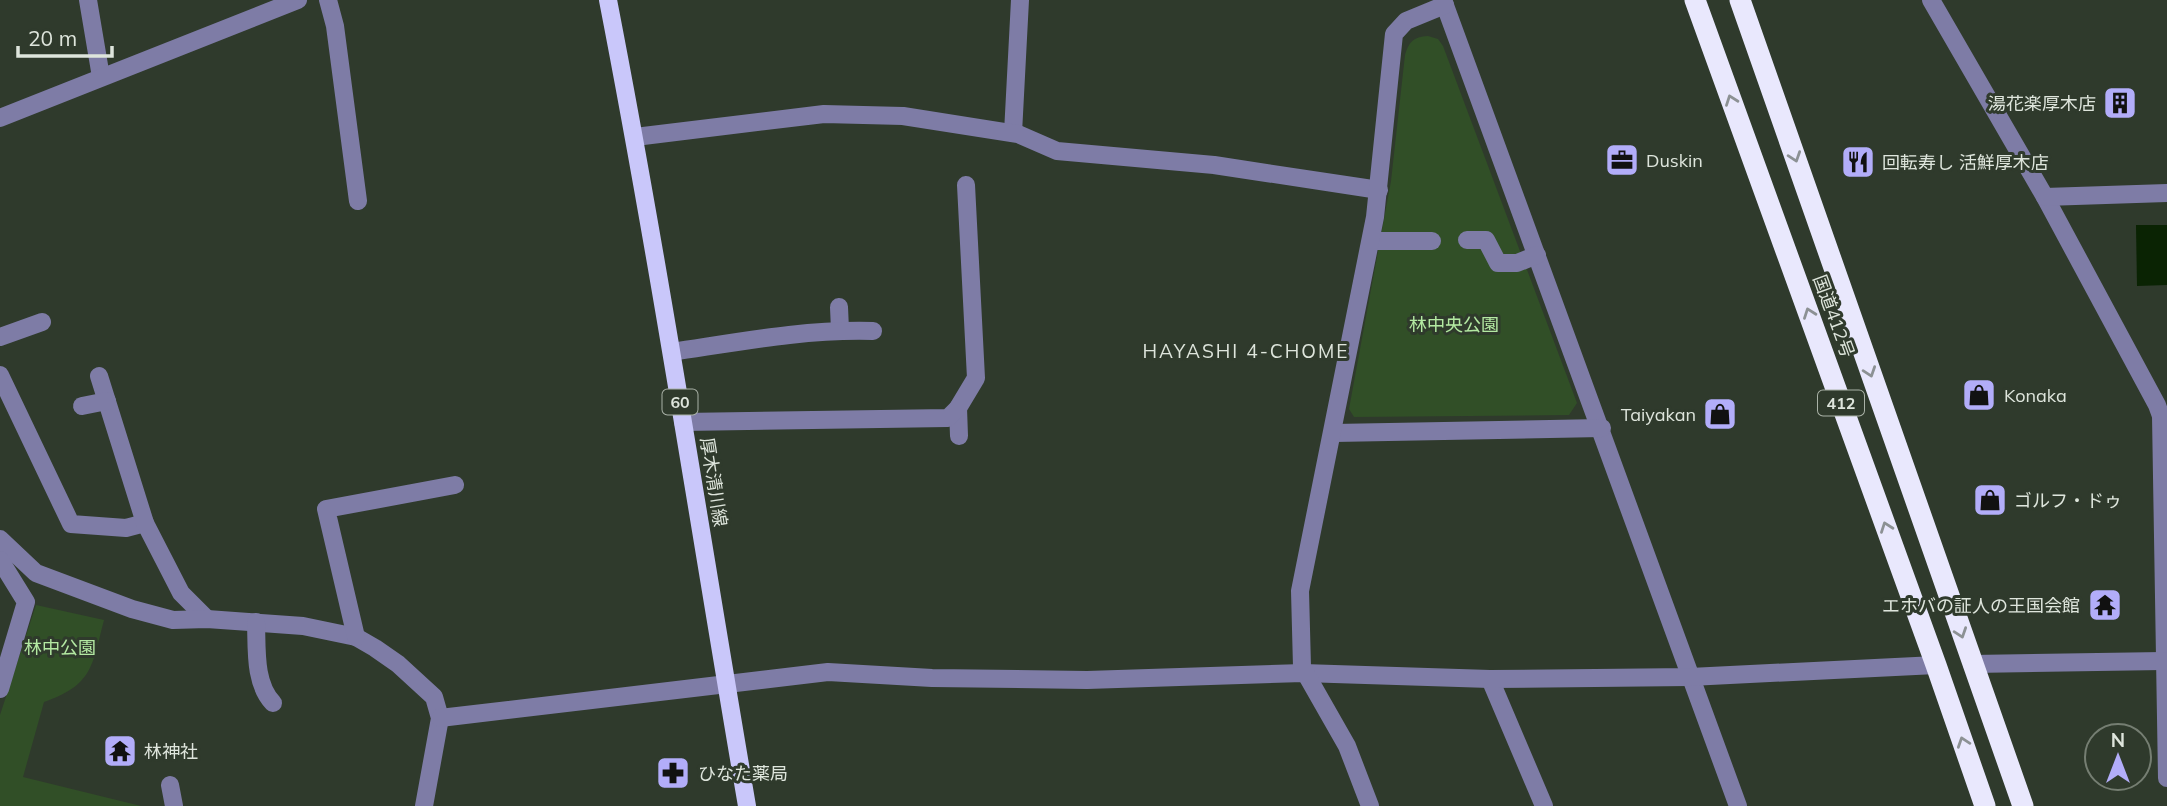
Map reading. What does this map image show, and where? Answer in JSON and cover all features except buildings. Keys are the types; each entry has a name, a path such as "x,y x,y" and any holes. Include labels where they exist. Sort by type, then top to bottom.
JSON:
{"highway":[{"name":"国道412号","path":"1695,0 1985,806"},
{"name":"国道412号","path":"1740,0 2024,806"}],"main road":[{"name":"厚木清川線","path":"608,0 635,137 747,806"}],"street":[{"path":"88,0 101,77"},
{"path":"0,118 298,0"},
{"path":"328,0 335,26 358,201"},
{"path":"1013,133 1020,0"},
{"path":"1931,0 2045,197 2161,416 2167,778"},
{"path":"1370,806 1347,746 1303,673 1300,591 1371,241 1379,190 1394,34 1406,21 1444,2 1738,806"},
{"path":"635,137 824,114 903,116 1013,133 1057,151 1214,165 1379,190"},
{"path":"683,422 948,418 958,408 976,378 967,185"},
{"path":"2045,197 2167,193"},
{"path":"1467,240 1486,240 1498,263 1517,263 1537,255"},
{"path":"1371,241 1432,241"},
{"path":"839,307 840,330"},
{"path":"0,337 42,322"},
{"path":"672,352 770,337 840,330 873,331"},
{"path":"0,375 71,524 126,528 145,523"},
{"path":"99,376 145,523 181,593 207,619"},
{"path":"82,406 107,401"},
{"path":"958,408 959,436"},
{"path":"1334,433 1602,428"},
{"path":"356,637 326,509 455,485"},
{"path":"1,549 36,573 132,609 173,620 207,619 303,626 356,637 398,664 435,697 440,718 424,806"},
{"path":"0,689 26,603 1,549"},
{"path":"256,622 261,680 266,696 273,703"},
{"path":"1972,664 2163,661"},
{"path":"440,718 828,671 932,678 1087,681 1303,673 1490,679 1690,677 1936,665"},
{"path":"1490,679 1544,806"},
{"path":"170,785 174,806"}],"green space":[{"name":"林中央公園","path":"1428,36 1438,39 1443,46 1577,403 1569,415 1354,417 1349,409 1391,181 1405,55 1412,41"},
{"name":"林中公園","path":"36,605 104,620 88,672 72,688 44,702 23,777 141,806 0,806 0,715"}],"shaded area":[{"path":"2136,225 2167,225 2167,285 2137,286"}],"place":[{"name":"湯花楽厚木店","path":"2120,103"},
{"name":"Duskin","path":"1622,160"},
{"name":"回転寿し 活鮮厚木店","path":"1858,162"},
{"name":"Konaka","path":"1979,395"},
{"name":"Taiyakan","path":"1720,414"},
{"name":"ゴルフ・ドゥ","path":"1990,500"},
{"name":"エホバの証人の王国会館","path":"2105,605"},
{"name":"林神社","path":"120,751"},
{"name":"ひなた薬局","path":"673,773"}],"district":[{"name":"HAYASHI 4-CHOME","path":"1246,351"}]}
